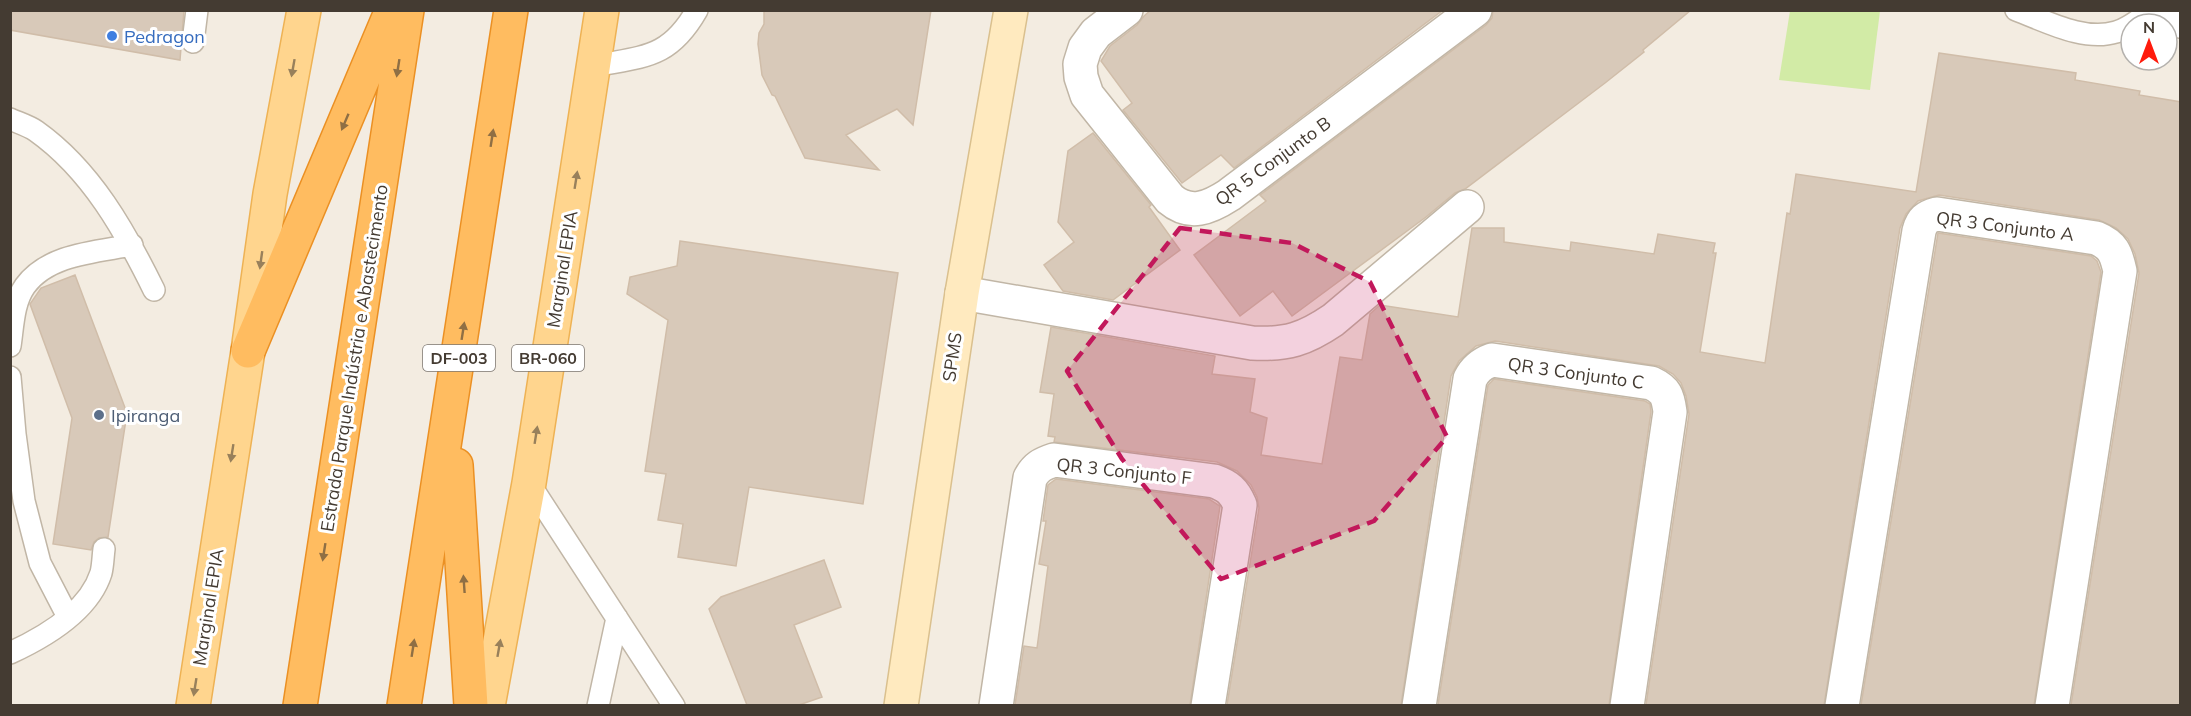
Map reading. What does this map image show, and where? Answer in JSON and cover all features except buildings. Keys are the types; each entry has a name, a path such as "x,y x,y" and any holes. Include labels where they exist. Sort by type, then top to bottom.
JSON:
{"highway":[{"path":"248,351 392,10"},
{"name":"Estrada Parque Indústria e Abastecimento","path":"300,705 407,10"},
{"name":"DF-003","path":"404,705 511,10"},
{"path":"452,402 471,705"}],"main road":[{"name":"Marginal EPIA","path":"192,705 248,351 270,194 304,10"},
{"name":"Marginal EPIA","path":"488,705 529,483 602,10"}],"street":[{"name":"SPMS","path":"901,705 962,293 1011,10"},
{"name":"QR 5 Conjunto B","path":"1126,10 1096,33 1085,48 1080,64 1087,95 1170,199 1179,206 1193,209 1210,208 1229,195 1475,10"},
{"path":"2162,10 2181,21"},
{"path":"962,293 1252,344 1273,345 1295,341 1313,334 1333,320 1467,207"},
{"name":"QR 3 Conjunto A","path":"1842,705 1919,231 1922,222 1927,217 1937,214 2096,238 2109,243 2117,254 2120,271 2052,705"},
{"name":"QR 3 Conjunto C","path":"1419,705 1470,379 1474,371 1482,364 1492,360 1651,383 1662,388 1668,397 1670,412 1627,705"},
{"name":"QR 3 Conjunto F","path":"996,705 1030,478 1034,470 1042,464 1054,460 1214,481 1226,486 1235,494 1240,506 1208,705"}],"lane":[{"path":"193,42 197,10"},
{"path":"594,66 655,54 678,39 697,10"},
{"path":"2016,10 2072,31 2096,34 2117,32 2153,10"},
{"path":"10,119 34,129 75,164 132,244 154,290"},
{"path":"10,346 15,310 24,287 38,272 64,258 132,244"},
{"path":"10,377 24,501 40,563 68,617"},
{"path":"529,483 674,705"},
{"path":"10,653 40,638 68,617 91,594 101,572 104,549"},
{"path":"598,705 617,618"}],"highlighted area":[{"path":"1180,228 1292,243 1370,282 1447,437 1374,521 1221,579 1122,459 1067,371"}],"green space":[{"path":"1790,11 1880,11 1870,90 1779,80"}],"place":[{"name":"Pedragon","path":"112,36"},
{"name":"Ipiranga","path":"99,415"}]}
